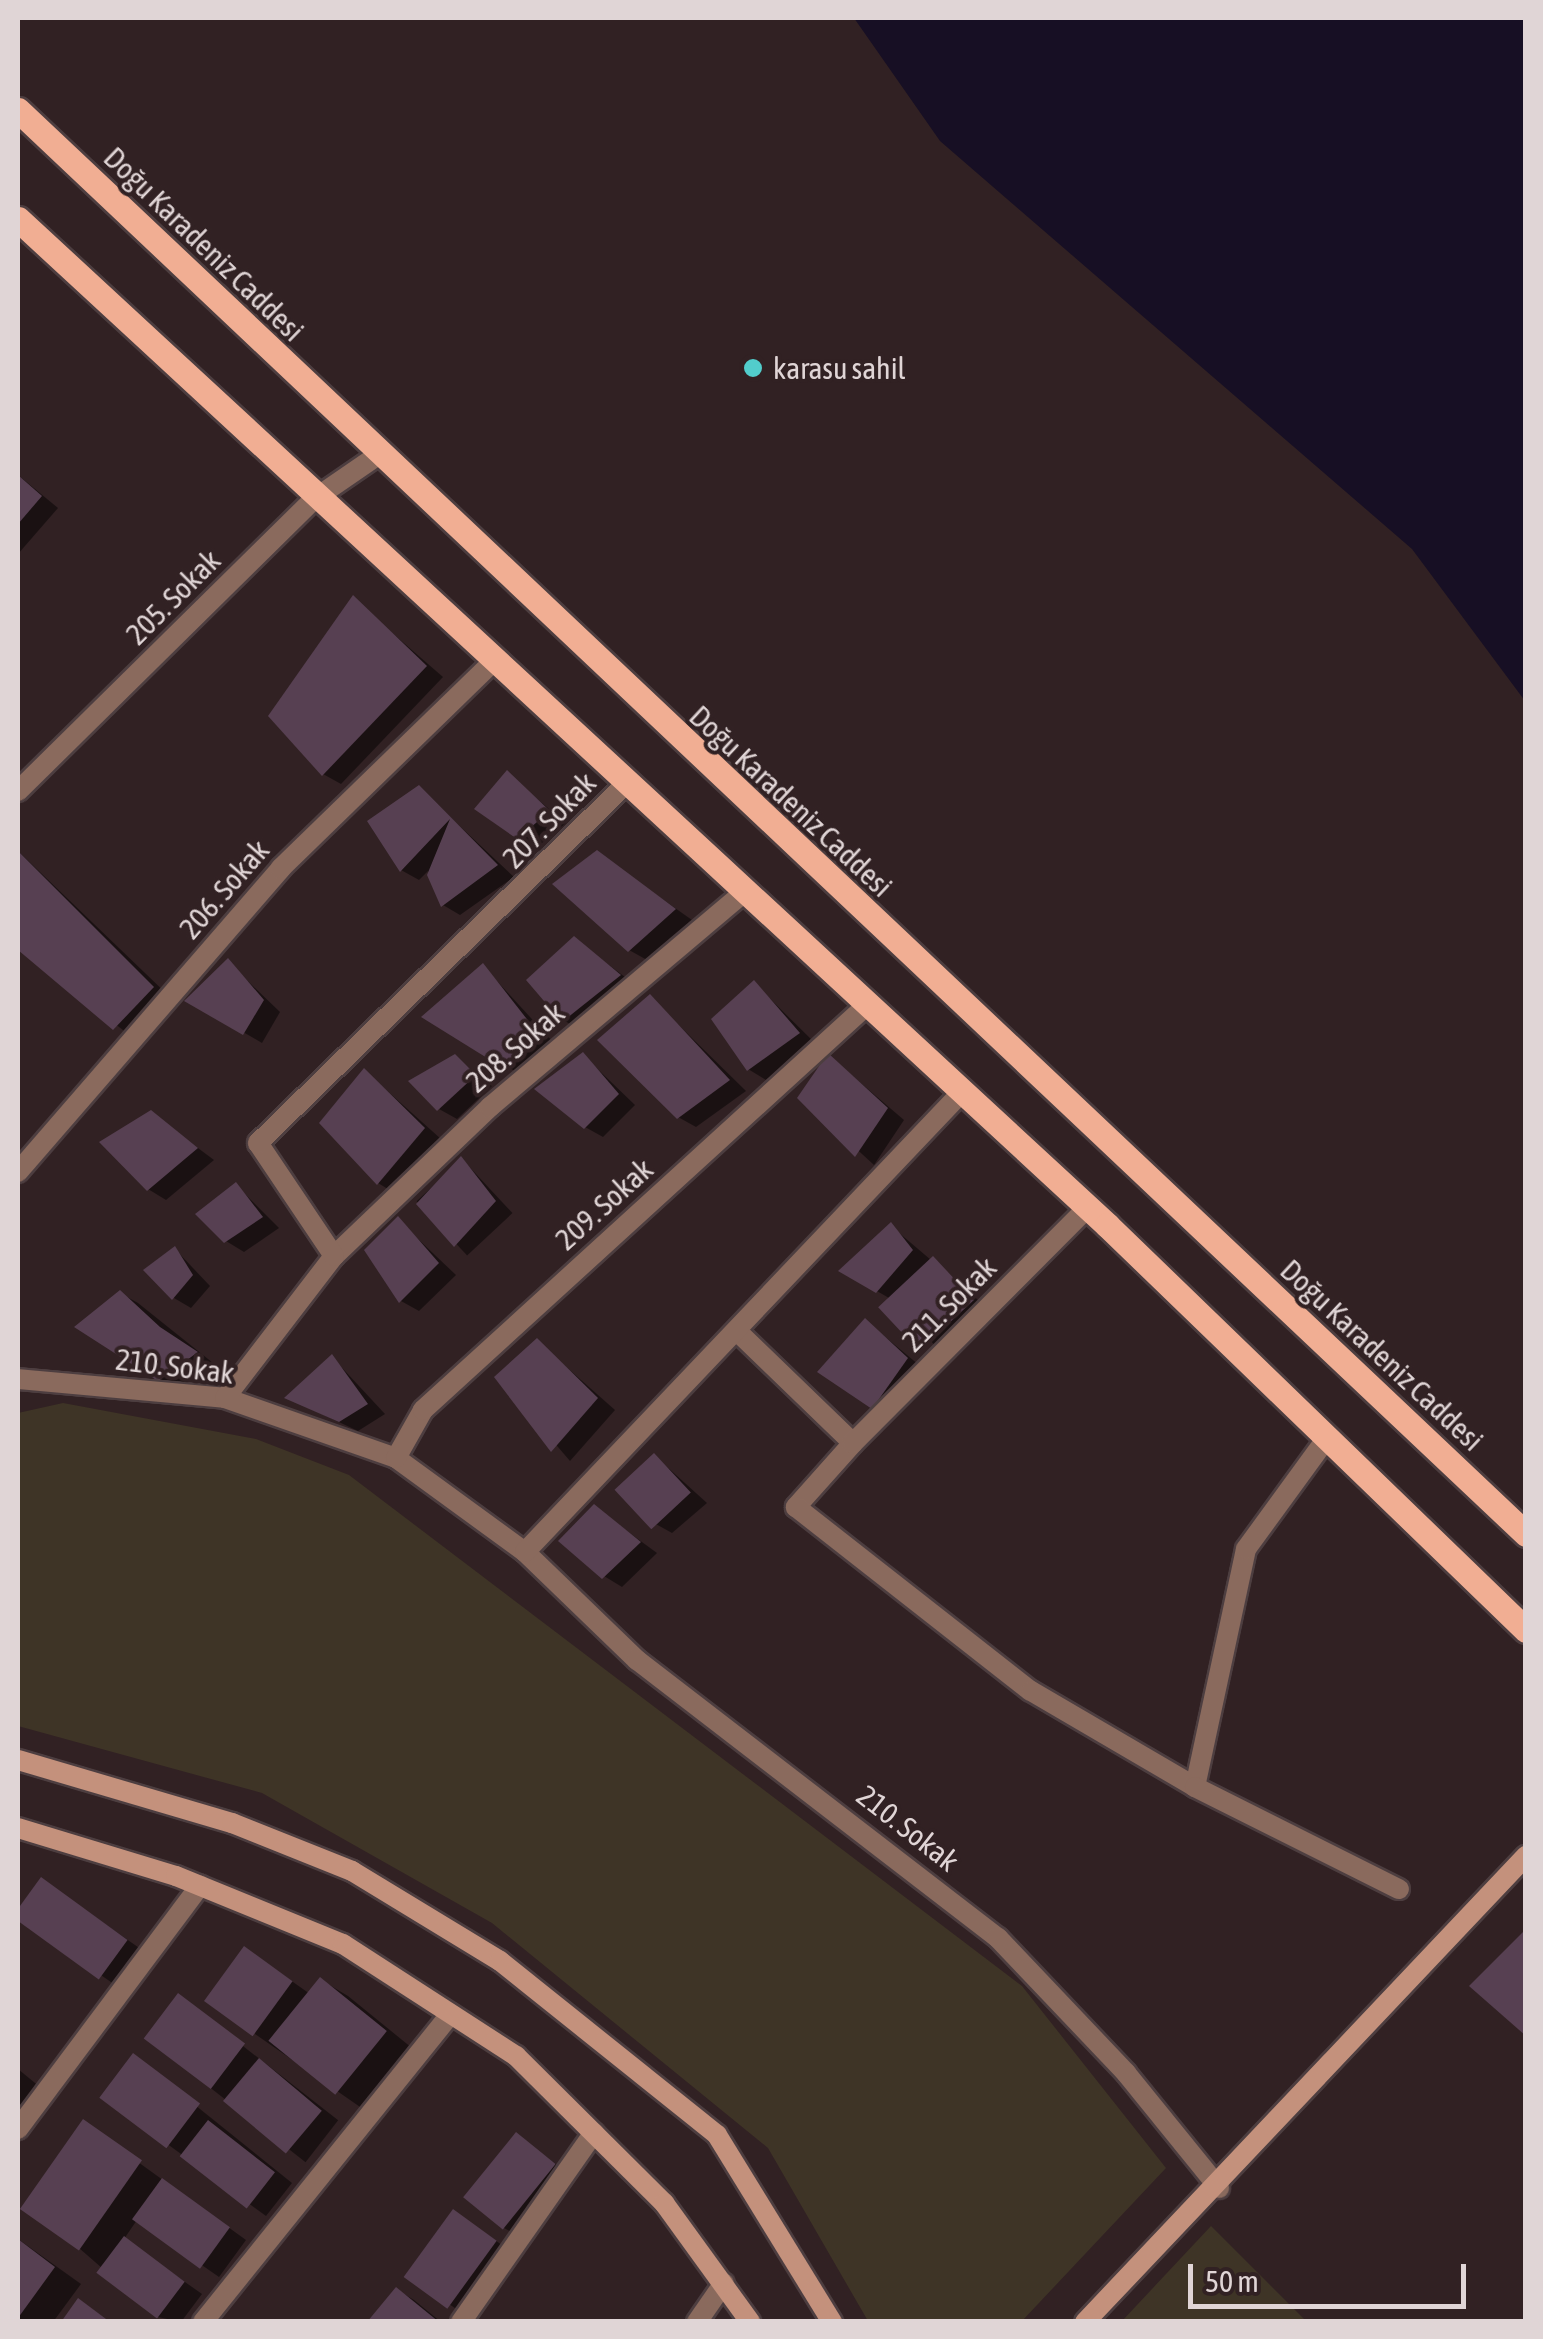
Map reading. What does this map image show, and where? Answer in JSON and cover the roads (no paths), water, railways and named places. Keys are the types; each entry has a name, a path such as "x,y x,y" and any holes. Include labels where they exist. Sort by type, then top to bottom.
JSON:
{"main road":[{"name":"Doğu Karadeniz Caddesi","path":"18,110 378,455 1526,1534"},
{"path":"18,219 314,498 1088,1208 1526,1630"},
{"path":"18,1760 232,1823 352,1871 500,1960 717,2135 832,2322"},
{"path":"18,1828 200,1886 343,1944 516,2056 664,2202 750,2322"},
{"path":"1085,2322 1218,2188 1526,1856"}],"street":[{"name":"205. Sokak","path":"18,792 314,498 378,455"},
{"name":"206. Sokak","path":"18,1172 281,868 493,662"},
{"name":"207. Sokak","path":"334,1256 258,1142 388,1008 516,897 625,785"},
{"name":"208. Sokak","path":"225,1398 334,1256 490,1107 742,893"},
{"name":"209. Sokak","path":"396,1458 423,1410 866,1006"},
{"path":"526,1552 740,1333 961,1093"},
{"name":"211. Sokak","path":"1088,1208 853,1443 796,1508 1031,1691 1194,1788"},
{"path":"740,1333 853,1443"},
{"name":"210. Sokak","path":"20,1375 225,1398 396,1458 526,1552 638,1660 998,1938 1126,2073 1218,2188"},
{"path":"1327,1438 1246,1549 1194,1788 1400,1889"},
{"path":"18,2129 200,1886"},
{"path":"203,2322 450,2014"},
{"path":"461,2322 594,2133"},
{"path":"697,2322 724,2283"}],"place":[{"name":"karasu sahil","path":"753,368"}]}
